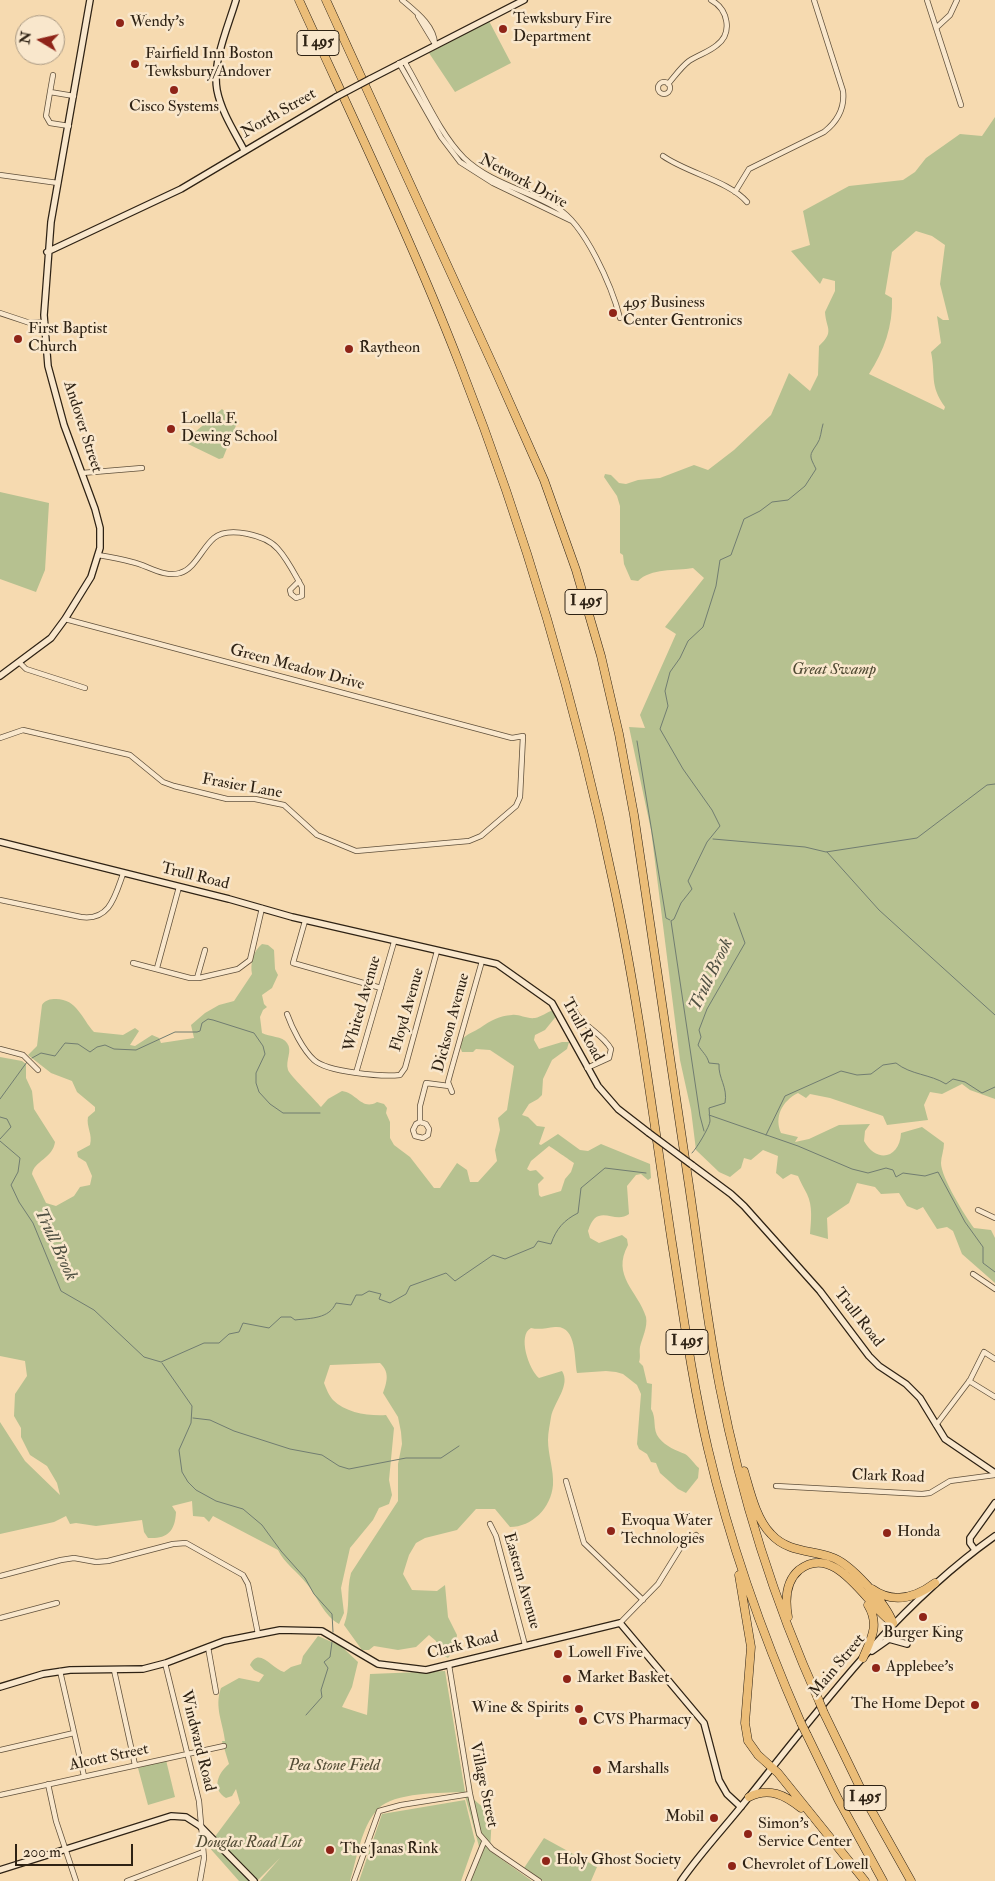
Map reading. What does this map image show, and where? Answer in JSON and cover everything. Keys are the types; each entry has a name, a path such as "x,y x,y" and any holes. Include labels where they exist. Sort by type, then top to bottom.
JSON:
{"highway":[{"name":"I 495","path":"299,0 410,244 460,366 516,522 565,683 624,933 692,1372 708,1451 726,1520 760,1623 801,1723 838,1799 883,1881"},
{"name":"I 495","path":"326,0 527,440 568,545 592,622 619,734 634,815 720,1388 754,1525 796,1647 818,1701 870,1808 911,1881"},
{"path":"720,1388 746,1478 767,1530 777,1540 792,1548 837,1559 863,1582 883,1596 896,1598 916,1594 935,1583"},
{"path":"726,1520 749,1626 750,1667 745,1732 751,1747 772,1767 865,1881"},
{"path":"796,1647 787,1611 786,1598 790,1582 799,1570 816,1563 832,1565 843,1572 882,1615 893,1623"},
{"path":"863,1582 886,1609 893,1623"},
{"path":"862,1594 875,1620 874,1633 863,1658"},
{"path":"749,1797 762,1792 780,1794 796,1804 816,1821"}],"street":[{"name":"Andover Street","path":"0,676 51,638 65,620 91,577 98,556 100,528 52,383 48,366 45,322 47,252 90,0"},
{"path":"236,0 219,57 217,86 223,107 244,150"},
{"path":"402,0 418,15 435,44"},
{"name":"North Street","path":"47,252 181,188 336,97 435,44 524,0"},
{"path":"668,84 688,62 714,47 725,35 727,24 724,13 711,0"},
{"path":"735,192 749,169 824,132 834,124 841,111 844,101 843,91 814,0"},
{"path":"927,0 960,106"},
{"path":"936,28 950,15 957,0"},
{"name":"Network Drive","path":"401,62 446,134 464,158 485,174 556,207 568,215 583,233 620,318"},
{"path":"53,75 47,120 50,123 69,126"},
{"path":"50,92 74,96"},
{"path":"663,156 735,192 747,202"},
{"path":"0,175 58,183"},
{"path":"0,313 30,323 45,322"},
{"path":"82,473 142,468"},
{"path":"98,556 134,562 164,573 178,574 189,568 215,538 224,534 236,533 261,539 277,547 299,581"},
{"name":"Green Meadow Drive","path":"65,620 512,738 523,736"},
{"path":"19,662 26,669 85,688"},
{"name":"Frasier Lane","path":"0,738 23,730 130,755 162,782 227,799 255,799 284,805 317,835 362,851 457,843 481,836 516,806 520,797 523,736"},
{"name":"Trull Road","path":"0,842 394,942 482,960 503,967 549,1000 561,1016 598,1086 615,1106 738,1200 820,1291 869,1356 879,1366 906,1384 920,1398 950,1444 995,1474"},
{"path":"0,900 81,917 96,917 105,912 111,905 123,874"},
{"path":"157,968 179,887"},
{"path":"133,963 196,978 238,969 249,962 262,908"},
{"path":"306,920 293,963 381,988"},
{"name":"Whited Avenue","path":"356,1073 394,942"},
{"path":"196,978 206,950"},
{"name":"Floyd Avenue","path":"356,1073 380,1076 400,1075 406,1068 438,951"},
{"name":"Dickson Avenue","path":"452,1092 449,1086 451,1070 482,960"},
{"path":"576,1011 580,1020 611,1049 609,1058 587,1068"},
{"path":"287,1014 314,1060 324,1065 356,1073"},
{"path":"0,1049 23,1055 38,1070"},
{"path":"420,1122 420,1106 426,1083 449,1086"},
{"path":"978,1210 995,1218"},
{"path":"973,1274 995,1289"},
{"path":"936,1425 969,1381 984,1352 995,1359"},
{"path":"969,1381 995,1397"},
{"name":"Clark Road","path":"776,1486 922,1494 930,1493 950,1482 995,1474"},
{"path":"566,1481 584,1543 643,1600"},
{"path":"974,1550 970,1544 970,1538 995,1503"},
{"name":"Eastern Avenue","path":"490,1524 496,1536 525,1645"},
{"path":"696,1535 687,1539 658,1584 620,1623 704,1723 722,1785 727,1794 741,1807"},
{"name":"Main Street","path":"681,1881 772,1767 893,1623 935,1583 974,1550 995,1536"},
{"path":"0,1576 61,1560 74,1558 96,1562 108,1561 173,1544 186,1544 243,1575 248,1584 258,1634"},
{"path":"0,1618 57,1603"},
{"name":"Clark Road","path":"0,1687 60,1671 143,1668 165,1663 208,1647 258,1634 302,1629 322,1631 378,1664 426,1670 620,1623"},
{"path":"863,1658 887,1640 898,1640 907,1644"},
{"path":"208,1647 216,1692"},
{"name":"Windward Road","path":"165,1663 199,1801 204,1868 200,1881"},
{"name":"Village Street","path":"449,1665 470,1794 479,1834 484,1842 539,1881"},
{"path":"114,1670 135,1765"},
{"path":"60,1671 84,1776"},
{"path":"0,1750 74,1733"},
{"name":"Alcott Street","path":"0,1795 224,1746"},
{"path":"48,1784 64,1850 76,1881"},
{"path":"354,1881 379,1811 401,1805 470,1794"},
{"path":"0,1870 172,1816 186,1817 200,1826 254,1881"},
{"path":"468,1881 484,1842"},
{"path":"127,1881 203,1852"}],"green space":[{"path":"489,21 511,63 455,92 429,53"},
{"name":"Great Swamp","path":"995,117 995,1099 970,1090 962,1084 942,1094 930,1092 924,1105 928,1120 887,1125 883,1116 830,1098 810,1094 806,1098 798,1093 792,1096 784,1105 778,1121 781,1133 798,1137 795,1142 809,1139 839,1125 870,1124 865,1131 864,1141 875,1153 881,1155 892,1153 897,1148 901,1133 922,1127 944,1143 941,1161 942,1169 954,1196 974,1228 991,1230 995,1238 995,1283 962,1254 953,1231 947,1227 937,1229 923,1207 917,1210 907,1206 899,1193 881,1194 875,1187 857,1183 849,1203 827,1218 828,1239 810,1234 811,1209 807,1194 798,1176 791,1174 783,1179 776,1173 778,1156 763,1150 751,1160 744,1158 741,1168 730,1177 719,1172 696,1150 691,1110 680,1060 651,830 629,727 645,728 640,715 676,634 665,627 704,578 693,568 656,572 638,581 631,580 624,564 623,555 620,553 620,506 617,496 604,477 605,474 611,475 619,483 626,484 638,480 660,478 694,465 708,470 734,450 771,415 789,373 810,391 818,375 819,346 828,333 825,312 835,291 835,281 823,278 820,284 791,251 810,245 803,211 849,186 903,180 915,172 926,158 960,134 982,136","holes":["916,231 932,236 945,245 940,284 949,320 943,320 937,316 941,343 931,352 935,386 945,407 944,410 869,374 883,347 891,318 892,298 885,294 892,252"]},
{"path":"222,409 237,423 223,458 219,459 188,444 188,438"},
{"path":"0,492 49,503 45,570 36,592 0,579"},
{"path":"262,944 268,945 274,950 275,969 278,975 272,988 262,995 264,1004 267,1007 263,1010 260,1017 262,1033 282,1039 287,1043 289,1046 288,1070 321,1107 328,1099 342,1091 347,1092 363,1103 372,1104 377,1102 384,1104 387,1108 386,1113 390,1122 390,1138 394,1145 410,1157 434,1188 440,1188 457,1163 467,1170 470,1182 478,1182 497,1161 495,1150 500,1130 498,1118 507,1110 514,1066 490,1050 476,1049 473,1052 462,1052 462,1039 499,1017 515,1015 535,1018 553,1010 558,1014 545,1030 535,1035 534,1040 539,1049 562,1042 569,1042 567,1049 552,1060 543,1079 542,1095 529,1104 522,1115 528,1117 537,1126 545,1127 539,1144 541,1145 558,1134 580,1150 588,1151 601,1144 650,1164 651,1178 648,1180 641,1174 636,1175 627,1186 629,1214 623,1217 601,1215 596,1217 588,1231 590,1238 599,1243 622,1235 627,1239 628,1245 623,1266 624,1275 646,1317 639,1362 643,1366 647,1383 652,1384 651,1409 657,1435 664,1443 689,1457 699,1468 698,1478 686,1493 678,1489 660,1473 656,1463 651,1462 647,1454 639,1449 637,1444 641,1394 637,1385 623,1374 616,1372 577,1373 575,1351 567,1331 555,1327 531,1328 527,1332 525,1345 528,1361 535,1374 539,1378 562,1371 564,1376 563,1388 551,1417 548,1437 553,1479 549,1501 533,1520 526,1524 510,1527 495,1509 476,1509 457,1530 425,1538 416,1543 409,1555 403,1574 412,1590 437,1591 445,1585 448,1617 457,1635 455,1649 448,1658 439,1653 436,1641 429,1635 416,1647 398,1650 374,1646 369,1650 362,1650 344,1625 351,1573 398,1501 398,1464 402,1444 401,1432 398,1417 383,1393 386,1374 380,1363 330,1365 324,1383 333,1400 344,1408 358,1413 386,1415 394,1428 389,1480 392,1495 389,1504 379,1508 373,1520 350,1548 341,1588 344,1613 339,1624 329,1616 311,1589 278,1550 213,1516 209,1522 204,1517 193,1516 192,1501 172,1506 176,1512 172,1529 169,1533 155,1538 148,1538 144,1532 142,1520 96,1526 70,1524 66,1516 54,1522 0,1534 0,1422 25,1461 60,1495 57,1483 47,1466 30,1455 21,1437 21,1428 14,1416 15,1394 27,1376 25,1361 0,1356 0,1057 22,1061 26,1064 26,1078 32,1091 34,1109 55,1142 51,1152 36,1166 32,1174 46,1203 56,1206 74,1196 80,1187 90,1185 92,1176 86,1162 78,1157 77,1152 90,1145 91,1137 88,1117 95,1111 95,1107 77,1092 72,1081 51,1073 28,1055 37,1046 43,1003 54,999 69,1002 94,1032 123,1035 135,1028 139,1031 130,1045 135,1046 152,1035 159,1038 161,1043 194,1038 191,1025 205,1013 219,1005 234,1001 252,974 253,958 256,950","holes":["549,1146 574,1163 561,1191 541,1197 538,1184 544,1178 536,1170 530,1171 527,1169 531,1161"]},
{"path":"318,1636 341,1646 358,1662 352,1687 342,1707 367,1715 370,1674 445,1671 465,1792 492,1815 490,1851 532,1881 469,1881 480,1850 464,1792 406,1796 385,1803 372,1816 367,1825 350,1881 260,1881 280,1858 257,1881 239,1881 208,1846 240,1803 236,1789 232,1796 226,1798 221,1794 217,1786 219,1776 229,1764 222,1741 225,1741 218,1702 221,1688 239,1678 259,1682 264,1675 254,1670 250,1665 257,1658 266,1660 284,1672 291,1667 301,1664 303,1656"},
{"path":"166,1760 175,1797 148,1805 138,1768"},
{"path":"465,1800 475,1841 461,1881 359,1881 382,1814"},
{"path":"544,1838 597,1867 591,1881 543,1881 524,1868"}],"waterway":[{"path":"704,1131 700,1116 671,921 674,919 681,903 692,889 688,881 707,842 720,826 712,810 683,769 660,729 668,706 665,691 670,672 680,658 688,641 703,627 716,586 720,560 731,555 744,519 772,502 788,500 805,486 816,469 811,456 819,440 823,424"},
{"path":"637,741 666,918 670,920"},
{"path":"713,839 805,847 826,852 917,838 987,785 995,784"},
{"path":"827,852 879,910 995,1015"},
{"name":"Trull Brook","path":"692,1153 709,1124 709,1108 725,1103 726,1097 719,1064 709,1063 698,1045 701,1037 699,1030 707,1009 745,943 734,913"},
{"path":"32,1058 41,1053 55,1056 65,1043 78,1044 90,1052 97,1047 105,1045 114,1049 136,1050 175,1032 200,1031 202,1023 208,1019 254,1033 263,1046 265,1054 256,1073 256,1083 259,1092 270,1104 283,1113 320,1113"},
{"path":"0,1099 27,1062"},
{"path":"766,1135 785,1096 841,1071 857,1075 871,1074 883,1065 896,1063 908,1070 946,1084 953,1079 965,1082 982,1093 995,1087"},
{"path":"709,1115 798,1146 852,1169 868,1173 886,1168 893,1170 896,1177 903,1173 925,1176 938,1172 965,1222 983,1247 983,1263 995,1272"},
{"name":"Trull Brook","path":"0,1117 7,1119 11,1127 0,1139"},
{"name":"Trull Brook","path":"0,1141 20,1158 18,1172 11,1185 19,1202 33,1223 61,1291 94,1310 144,1357 161,1362 204,1343 219,1343 229,1334 239,1332 243,1323 269,1328 281,1317 291,1317 295,1320 319,1317 329,1312 336,1303 351,1305 356,1295 362,1295 369,1291 381,1294 379,1299 390,1303 406,1294 410,1286 446,1273 455,1281 493,1255 505,1259 534,1247 538,1241 551,1244 561,1226 578,1213 581,1188 605,1168 646,1173"},
{"path":"162,1363 192,1406 191,1423 179,1450 182,1472 188,1482 196,1490 216,1501 243,1509 262,1525 281,1551 305,1578 314,1594 332,1614 333,1632"},
{"path":"193,1418 210,1420 234,1431 290,1449 322,1455 339,1466 349,1469 406,1458 441,1458 459,1446"},
{"path":"306,1715 322,1697 321,1690 328,1668 324,1662 330,1657 332,1642"}],"place":[{"name":"Wendy's","path":"120,23"},
{"name":"Tewksbury Fire Department","path":"503,29"},
{"name":"Fairfield Inn Boston Tewksbury/Andover","path":"135,64"},
{"name":"Cisco Systems","path":"174,90"},
{"name":"495 Business Center Gentronics","path":"613,313"},
{"name":"First Baptist Church","path":"18,339"},
{"name":"Raytheon","path":"349,349"},
{"name":"Loella F. Dewing School","path":"171,429"},
{"name":"Evoqua Water Technologies","path":"611,1531"},
{"name":"Honda","path":"887,1533"},
{"name":"Burger King","path":"923,1617"},
{"name":"Lowell Five","path":"558,1654"},
{"name":"Applebee's","path":"876,1668"},
{"name":"Market Basket","path":"567,1679"},
{"name":"The Home Depot","path":"975,1705"},
{"name":"Wine & Spirits","path":"579,1709"},
{"name":"CVS Pharmacy","path":"583,1721"},
{"name":"Marshalls","path":"597,1770"},
{"name":"Mobil","path":"714,1818"},
{"name":"Simon's Service Center","path":"748,1834"},
{"name":"The Janas Rink","path":"330,1850"},
{"name":"Holy Ghost Society","path":"546,1861"},
{"name":"Chevrolet of Lowell","path":"732,1866"}],"park label":[{"name":"Pea Stone Field","path":"334,1767"},
{"name":"Douglas Road Lot","path":"249,1844"}]}
